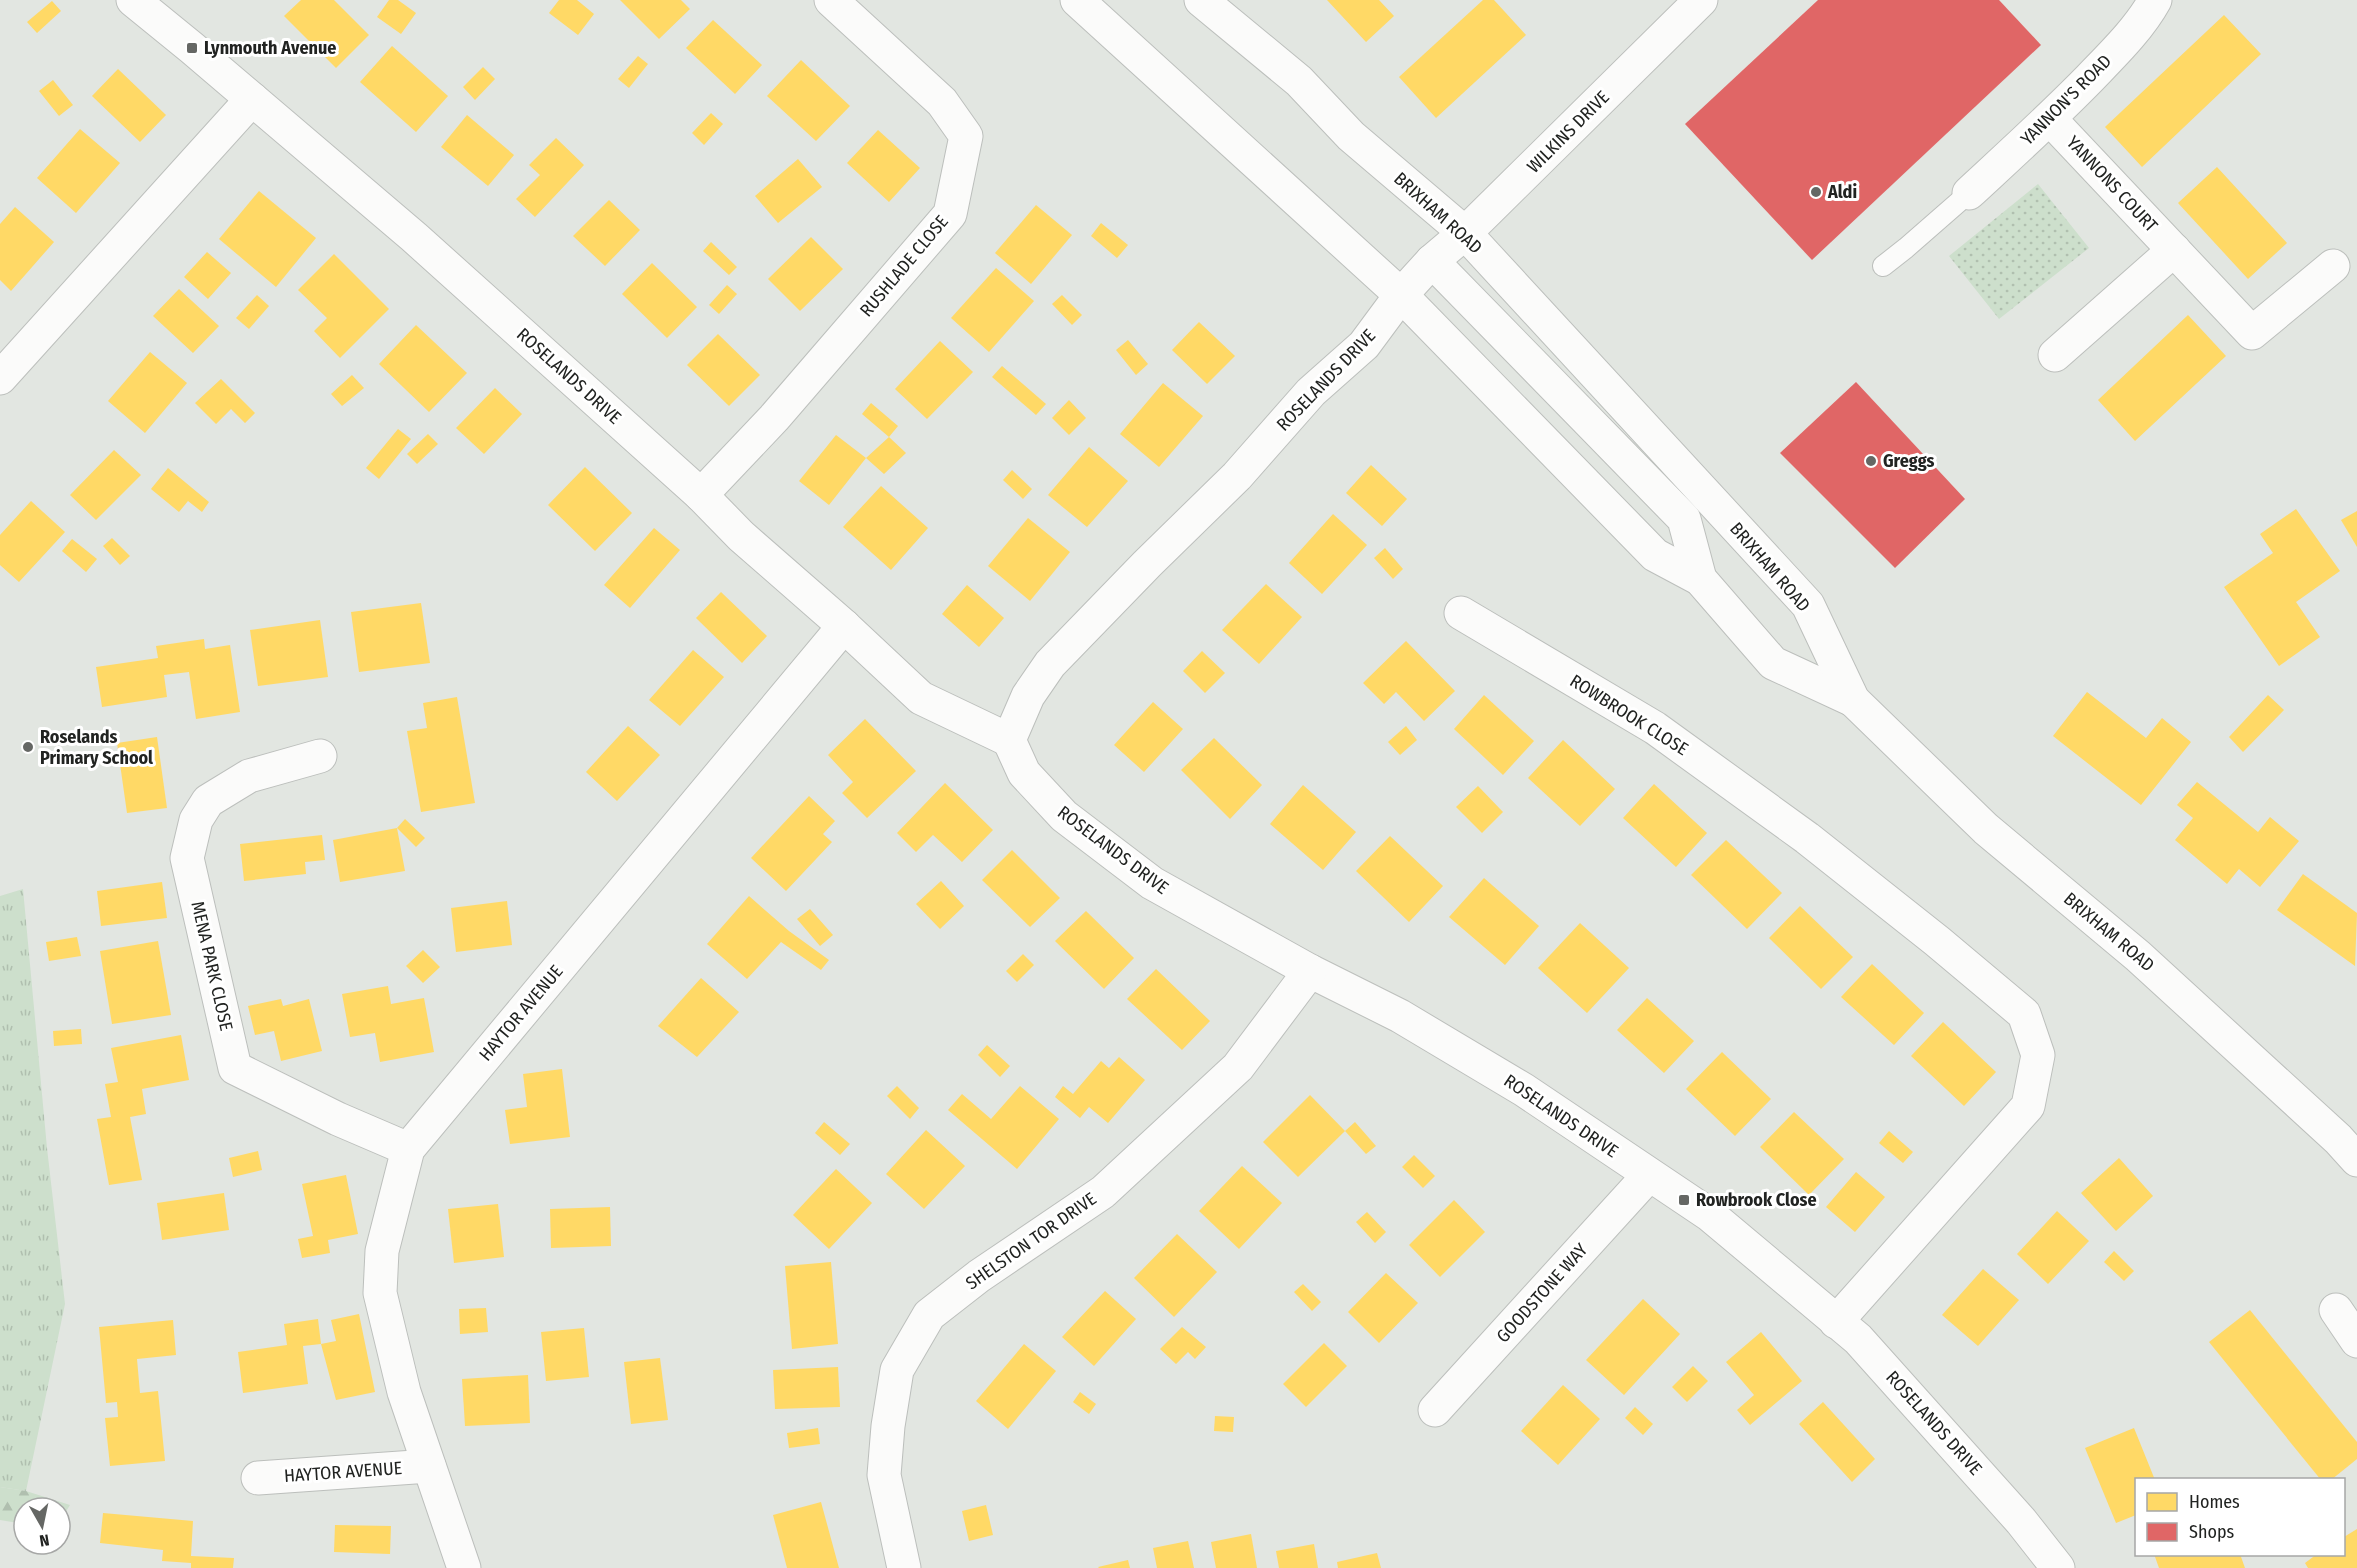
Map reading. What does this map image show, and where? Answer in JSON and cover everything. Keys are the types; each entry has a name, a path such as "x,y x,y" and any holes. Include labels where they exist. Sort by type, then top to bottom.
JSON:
{"street":[{"name":"ROSELANDS DRIVE","path":"133,0 414,237 701,495 741,536 921,698 1009,740 1024,774 1064,816 1152,883 1310,971 1400,1016 1524,1090 1710,1215 1858,1340 2021,1521 2058,1568"},
{"name":"RUSHLADE CLOSE","path":"701,495 774,418 950,214 966,136 942,102 831,0"},
{"path":"1077,0 1401,295 1655,555 1700,579 1773,663 1853,700"},
{"name":"BRIXHAM ROAD","path":"1201,0 1299,81 1351,136 1465,233 1808,605 1853,700 1986,829 2139,956 2338,1139 2357,1160"},
{"name":"WILKINS DRIVE","path":"1432,261 1465,233 1701,0"},
{"name":"YANNON'S ROAD","path":"1969,193 2050,119 2119,47 2140,23 2155,0"},
{"path":"0,378 252,99"},
{"name":"YANNONS COURT","path":"2050,119 2252,333 2332,266"},
{"path":"2055,355 2174,250"},
{"name":"ROSELANDS DRIVE","path":"1009,740 1028,696 1050,664 1237,476 1311,392 1364,345 1401,295 1432,261"},
{"path":"1432,261 1684,519 1700,579"},
{"name":"ROWBROOK CLOSE","path":"1461,613 1655,728 1807,838 1937,941 2024,1014 2038,1054 2028,1106 1836,1322"},
{"name":"HAYTOR AVENUE","path":"464,1568 404,1392 380,1293 382,1251 408,1149 843,626"},
{"name":"MENA PARK CLOSE","path":"320,756 249,776 208,801 196,820 188,858 190,870 235,1068 338,1119 408,1149"},
{"name":"SHELSTON TOR DRIVE","path":"904,1568 884,1474 888,1426 897,1370 929,1315 978,1276 1103,1192 1238,1066 1310,971"},
{"name":"GOODSTONE WAY","path":"1435,1410 1649,1175"},
{"path":"2336,1310 2357,1341"},
{"name":"HAYTOR AVENUE","path":"258,1478 429,1466"}],"lane":[{"path":"1883,266 1969,193"}],"green space":[{"path":"2038,184 2089,248 1999,319 1949,256"},
{"path":"23,889 47,1148 65,1304 26,1491 0,1487 0,896"},
{"path":"0,1487 42,1496 12,1496 12,1522 0,1520"}],"building: Homes":[{"path":"301,0 334,0 369,35 336,68 284,16"},
{"path":"389,0 398,0 416,13 401,34 377,17"},
{"path":"559,0 577,0 594,14 578,35 549,13"},
{"path":"620,0 681,0 690,9 659,39"},
{"path":"1327,0 1379,0 1394,16 1366,42"},
{"path":"1483,0 1494,0 1526,35 1436,118 1399,77"},
{"path":"52,1 61,11 37,33 27,22"},
{"path":"2224,15 2261,54 2142,167 2105,127"},
{"path":"713,20 762,65 735,94 686,48"},
{"path":"392,46 448,96 416,132 360,82"},
{"path":"638,56 648,64 629,88 618,79"},
{"path":"801,60 850,106 816,141 767,96"},
{"path":"483,67 495,79 475,100 463,87"},
{"path":"118,69 166,115 140,142 92,96"},
{"path":"53,80 73,105 59,116 39,91"},
{"path":"711,113 723,124 704,145 692,133"},
{"path":"467,115 514,155 488,186 441,147"},
{"path":"80,129 120,163 76,213 37,178"},
{"path":"878,130 920,168 889,202 847,163"},
{"path":"556,138 584,165 535,217 516,199 540,175 529,165"},
{"path":"798,159 822,187 778,223 755,196"},
{"path":"2217,167 2287,243 2248,279 2178,203"},
{"path":"259,191 316,238 276,287 219,239"},
{"path":"609,200 640,230 605,266 573,236"},
{"path":"1036,205 1072,235 1031,284 995,253"},
{"path":"15,207 54,242 11,291 0,280 0,224"},
{"path":"1101,223 1128,245 1117,258 1091,236"},
{"path":"811,237 843,269 800,311 768,279"},
{"path":"711,242 737,267 729,275 703,251"},
{"path":"207,252 231,273 208,299 184,277"},
{"path":"334,254 389,309 340,358 314,331 327,318 298,290"},
{"path":"652,263 697,307 667,338 622,294"},
{"path":"996,268 1034,301 989,352 951,318"},
{"path":"727,285 737,294 719,314 709,305"},
{"path":"179,289 219,326 193,353 153,316"},
{"path":"257,295 269,306 249,329 236,318"},
{"path":"1062,295 1082,315 1072,325 1052,304"},
{"path":"2188,315 2226,356 2135,441 2098,400"},
{"path":"1199,322 1235,356 1207,384 1172,350"},
{"path":"416,325 467,373 429,412 379,364"},
{"path":"718,334 760,375 729,406 687,365"},
{"path":"1128,340 1148,364 1136,375 1116,350"},
{"path":"940,341 973,372 927,419 895,389"},
{"path":"150,352 187,383 145,433 108,401"},
{"path":"1002,366 1046,404 1036,415 992,377"},
{"path":"352,375 364,388 342,406 331,394"},
{"path":"221,379 255,413 245,423 231,409 216,424 195,403"},
{"path":"1163,383 1203,416 1159,467 1120,434"},
{"path":"495,388 522,414 484,454 456,428"},
{"path":"1069,400 1086,418 1069,435 1052,418"},
{"path":"871,403 898,426 889,437 862,414"},
{"path":"398,429 411,439 379,479 366,468"},
{"path":"428,434 438,444 417,464 407,454"},
{"path":"836,435 866,458 829,505 799,481"},
{"path":"889,437 906,453 884,474 866,458"},
{"path":"1089,447 1128,481 1087,527 1048,495"},
{"path":"114,450 141,475 96,520 70,495"},
{"path":"1371,465 1407,499 1382,526 1346,493"},
{"path":"585,467 632,513 595,551 548,505"},
{"path":"168,468 209,502 202,512 188,501 179,512 151,489"},
{"path":"1012,470 1032,489 1023,499 1003,480"},
{"path":"881,486 928,528 891,570 843,527"},
{"path":"31,501 65,532 19,582 0,565 0,535"},
{"path":"2296,509 2340,571 2296,602 2320,637 2279,666 2224,587 2273,553 2260,534"},
{"path":"2357,511 2357,547 2341,520"},
{"path":"1333,514 1367,545 1322,594 1289,563"},
{"path":"1028,518 1070,552 1030,601 988,566"},
{"path":"654,528 680,550 630,608 604,585"},
{"path":"112,538 130,556 120,565 103,546"},
{"path":"72,539 97,559 86,572 62,551"},
{"path":"1385,548 1403,569 1393,579 1374,558"},
{"path":"1266,584 1302,617 1259,664 1222,630"},
{"path":"967,585 1004,618 979,647 942,614"},
{"path":"721,592 767,636 742,663 696,618"},
{"path":"421,603 430,663 359,672 351,612"},
{"path":"320,620 328,677 258,686 250,630"},
{"path":"204,639 205,649 230,645 240,712 196,719 189,672 164,675 167,697 102,707 96,667 158,658 156,646"},
{"path":"1406,641 1455,691 1424,721 1396,692 1384,704 1363,683"},
{"path":"693,650 724,677 680,726 649,700"},
{"path":"1202,651 1225,673 1205,693 1183,671"},
{"path":"2087,692 2146,738 2162,718 2191,742 2141,805 2053,736"},
{"path":"1484,695 1534,741 1503,775 1454,729"},
{"path":"2268,695 2284,710 2243,752 2229,737"},
{"path":"457,697 475,803 421,812 407,731 427,728 423,703"},
{"path":"1153,702 1183,729 1144,772 1114,745"},
{"path":"865,719 916,771 867,818 842,793 853,782 828,755"},
{"path":"628,726 660,755 617,801 586,772"},
{"path":"1406,726 1417,740 1400,755 1388,742"},
{"path":"157,737 167,808 127,813 117,743"},
{"path":"1214,738 1262,785 1230,819 1181,770"},
{"path":"1563,740 1615,789 1580,826 1528,778"},
{"path":"2197,782 2258,832 2270,817 2299,841 2260,887 2239,869 2227,884 2175,840 2193,818 2177,805"},
{"path":"945,783 993,830 962,862 933,835 916,852 897,833"},
{"path":"1654,784 1707,833 1676,867 1623,818"},
{"path":"1303,785 1356,832 1323,870 1270,824"},
{"path":"1478,786 1503,812 1482,833 1456,807"},
{"path":"809,796 835,821 823,834 832,842 786,891 751,858"},
{"path":"405,819 425,838 416,847 397,828"},
{"path":"397,828 405,871 340,882 333,840"},
{"path":"322,835 325,860 305,862 306,874 244,881 240,844"},
{"path":"1390,836 1443,886 1409,922 1356,871"},
{"path":"1726,840 1782,893 1747,929 1691,875"},
{"path":"1012,850 1060,898 1030,927 982,880"},
{"path":"2303,874 2357,913 2355,966 2277,910"},
{"path":"1484,878 1539,926 1505,965 1449,917"},
{"path":"941,881 964,906 940,929 916,904"},
{"path":"162,882 167,918 101,926 97,891"},
{"path":"749,896 789,931 829,960 821,970 781,942 747,979 707,944"},
{"path":"507,901 512,945 456,952 451,908"},
{"path":"1800,906 1853,957 1821,989 1769,938"},
{"path":"810,909 833,935 820,946 797,919"},
{"path":"1086,911 1134,958 1104,989 1055,941"},
{"path":"1580,923 1629,968 1587,1013 1538,968"},
{"path":"77,937 81,956 49,961 46,942"},
{"path":"158,941 171,1015 112,1024 100,951"},
{"path":"423,950 440,967 423,983 406,966"},
{"path":"1023,954 1034,965 1017,982 1006,971"},
{"path":"1872,964 1924,1013 1894,1045 1841,997"},
{"path":"1156,969 1210,1021 1182,1050 1127,999"},
{"path":"701,978 739,1012 697,1057 658,1026"},
{"path":"388,986 391,1004 424,998 434,1052 380,1062 375,1033 350,1037 342,994"},
{"path":"1647,998 1694,1041 1664,1073 1617,1030"},
{"path":"281,999 283,1006 309,999 322,1051 281,1061 274,1031 255,1035 248,1006"},
{"path":"1943,1022 1996,1072 1964,1106 1911,1056"},
{"path":"81,1029 82,1044 54,1046 53,1031"},
{"path":"181,1035 189,1080 142,1089 146,1114 130,1117 142,1180 109,1185 97,1119 111,1117 105,1084 118,1082 111,1048"},
{"path":"987,1045 1010,1066 1000,1077 978,1055"},
{"path":"1722,1052 1771,1099 1735,1136 1686,1089"},
{"path":"1119,1057 1145,1080 1108,1123 1089,1107 1080,1118 1055,1097 1063,1086 1073,1094 1101,1061 1109,1068"},
{"path":"562,1069 570,1137 510,1144 505,1110 527,1107 523,1074"},
{"path":"897,1086 919,1108 910,1119 887,1096"},
{"path":"1020,1086 1059,1119 1017,1169 948,1110 962,1094 991,1119"},
{"path":"1310,1095 1345,1131 1298,1177 1263,1142"},
{"path":"1794,1112 1844,1159 1809,1195 1760,1147"},
{"path":"824,1122 850,1144 840,1155 815,1133"},
{"path":"1355,1122 1376,1146 1366,1154 1345,1131"},
{"path":"926,1130 965,1166 924,1209 886,1174"},
{"path":"1889,1131 1913,1152 1903,1163 1879,1143"},
{"path":"258,1151 262,1170 233,1177 229,1158"},
{"path":"1414,1155 1435,1176 1423,1188 1402,1167"},
{"path":"2119,1158 2153,1196 2116,1231 2081,1193"},
{"path":"1242,1166 1282,1203 1239,1249 1199,1211"},
{"path":"836,1169 872,1203 829,1249 793,1215"},
{"path":"1856,1172 1885,1197 1855,1232 1826,1207"},
{"path":"346,1175 358,1234 328,1240 330,1253 302,1258 298,1239 313,1236 302,1184"},
{"path":"224,1193 229,1230 162,1240 157,1203"},
{"path":"1454,1200 1485,1232 1440,1277 1409,1245"},
{"path":"498,1204 504,1257 454,1263 448,1209"},
{"path":"610,1207 611,1246 551,1248 550,1209"},
{"path":"2057,1211 2089,1241 2048,1284 2017,1254"},
{"path":"1367,1212 1386,1232 1375,1243 1356,1222"},
{"path":"1177,1234 1217,1272 1174,1317 1134,1278"},
{"path":"2114,1251 2134,1271 2124,1281 2104,1262"},
{"path":"831,1262 838,1344 792,1349 785,1266"},
{"path":"1983,1269 2019,1300 1978,1346 1942,1315"},
{"path":"1386,1273 1418,1303 1379,1343 1348,1312"},
{"path":"1303,1284 1321,1302 1312,1311 1294,1292"},
{"path":"1105,1291 1136,1319 1094,1366 1062,1337"},
{"path":"1643,1299 1680,1334 1624,1395 1586,1360"},
{"path":"486,1308 488,1332 460,1334 459,1309"},
{"path":"2250,1310 2357,1442 2357,1459 2333,1478 2319,1478 2209,1342"},
{"path":"359,1314 375,1392 336,1400 321,1344 336,1341 331,1320"},
{"path":"318,1319 321,1344 303,1346 308,1384 243,1393 238,1352 287,1345 284,1324"},
{"path":"173,1320 176,1355 137,1359 140,1393 158,1391 165,1461 110,1466 105,1418 118,1417 117,1402 106,1403 99,1327"},
{"path":"1182,1327 1206,1347 1195,1359 1188,1352 1176,1364 1160,1349"},
{"path":"584,1328 589,1377 546,1381 541,1332"},
{"path":"1761,1332 1802,1381 1750,1425 1737,1410 1754,1395 1726,1362"},
{"path":"1324,1343 1347,1366 1306,1407 1283,1384"},
{"path":"1024,1344 1056,1371 1008,1429 976,1401"},
{"path":"660,1358 668,1420 631,1424 624,1362"},
{"path":"1693,1366 1708,1381 1687,1402 1672,1387"},
{"path":"838,1367 840,1407 775,1409 773,1370"},
{"path":"528,1375 530,1423 465,1426 462,1379"},
{"path":"1563,1385 1600,1419 1558,1465 1521,1431"},
{"path":"1080,1392 1096,1404 1089,1414 1073,1402"},
{"path":"1823,1402 1875,1459 1852,1482 1799,1424"},
{"path":"1635,1407 1653,1424 1643,1435 1625,1418"},
{"path":"1215,1416 1234,1417 1233,1432 1214,1431"},
{"path":"818,1428 820,1444 789,1448 787,1433"},
{"path":"2134,1428 2154,1478 2135,1478 2135,1515 2116,1523 2085,1448"},
{"path":"821,1502 839,1568 787,1568 773,1515"},
{"path":"986,1505 993,1535 969,1541 962,1511"},
{"path":"103,1513 193,1521 191,1556 234,1558 233,1568 191,1568 191,1563 162,1561 163,1550 100,1543"},
{"path":"335,1525 391,1526 390,1554 334,1552"},
{"path":"2357,1529 2357,1568 2308,1568 2305,1563 2314,1556 2345,1556 2345,1536"},
{"path":"1251,1534 1257,1568 1216,1568 1211,1542"},
{"path":"1188,1541 1194,1568 1157,1568 1153,1548"},
{"path":"1314,1544 1318,1568 1279,1568 1276,1551"},
{"path":"1377,1553 1381,1568 1338,1568 1337,1562"},
{"path":"2155,1556 2241,1556 2245,1568 2159,1568"},
{"path":"1128,1560 1130,1568 1098,1567"}],"building: Shops":[{"name":"Aldi","path":"1818,0 1999,0 2041,45 1812,260 1685,124"},
{"path":"1856,382 1965,499 1895,568 1780,453"}],"place":[{"name":"Lynmouth Avenue","path":"192,48"},
{"name":"Aldi","path":"1816,192"},
{"name":"Greggs","path":"1871,461"},
{"name":"Roselands Primary School","path":"28,747"},
{"name":"Rowbrook Close","path":"1684,1200"}]}
